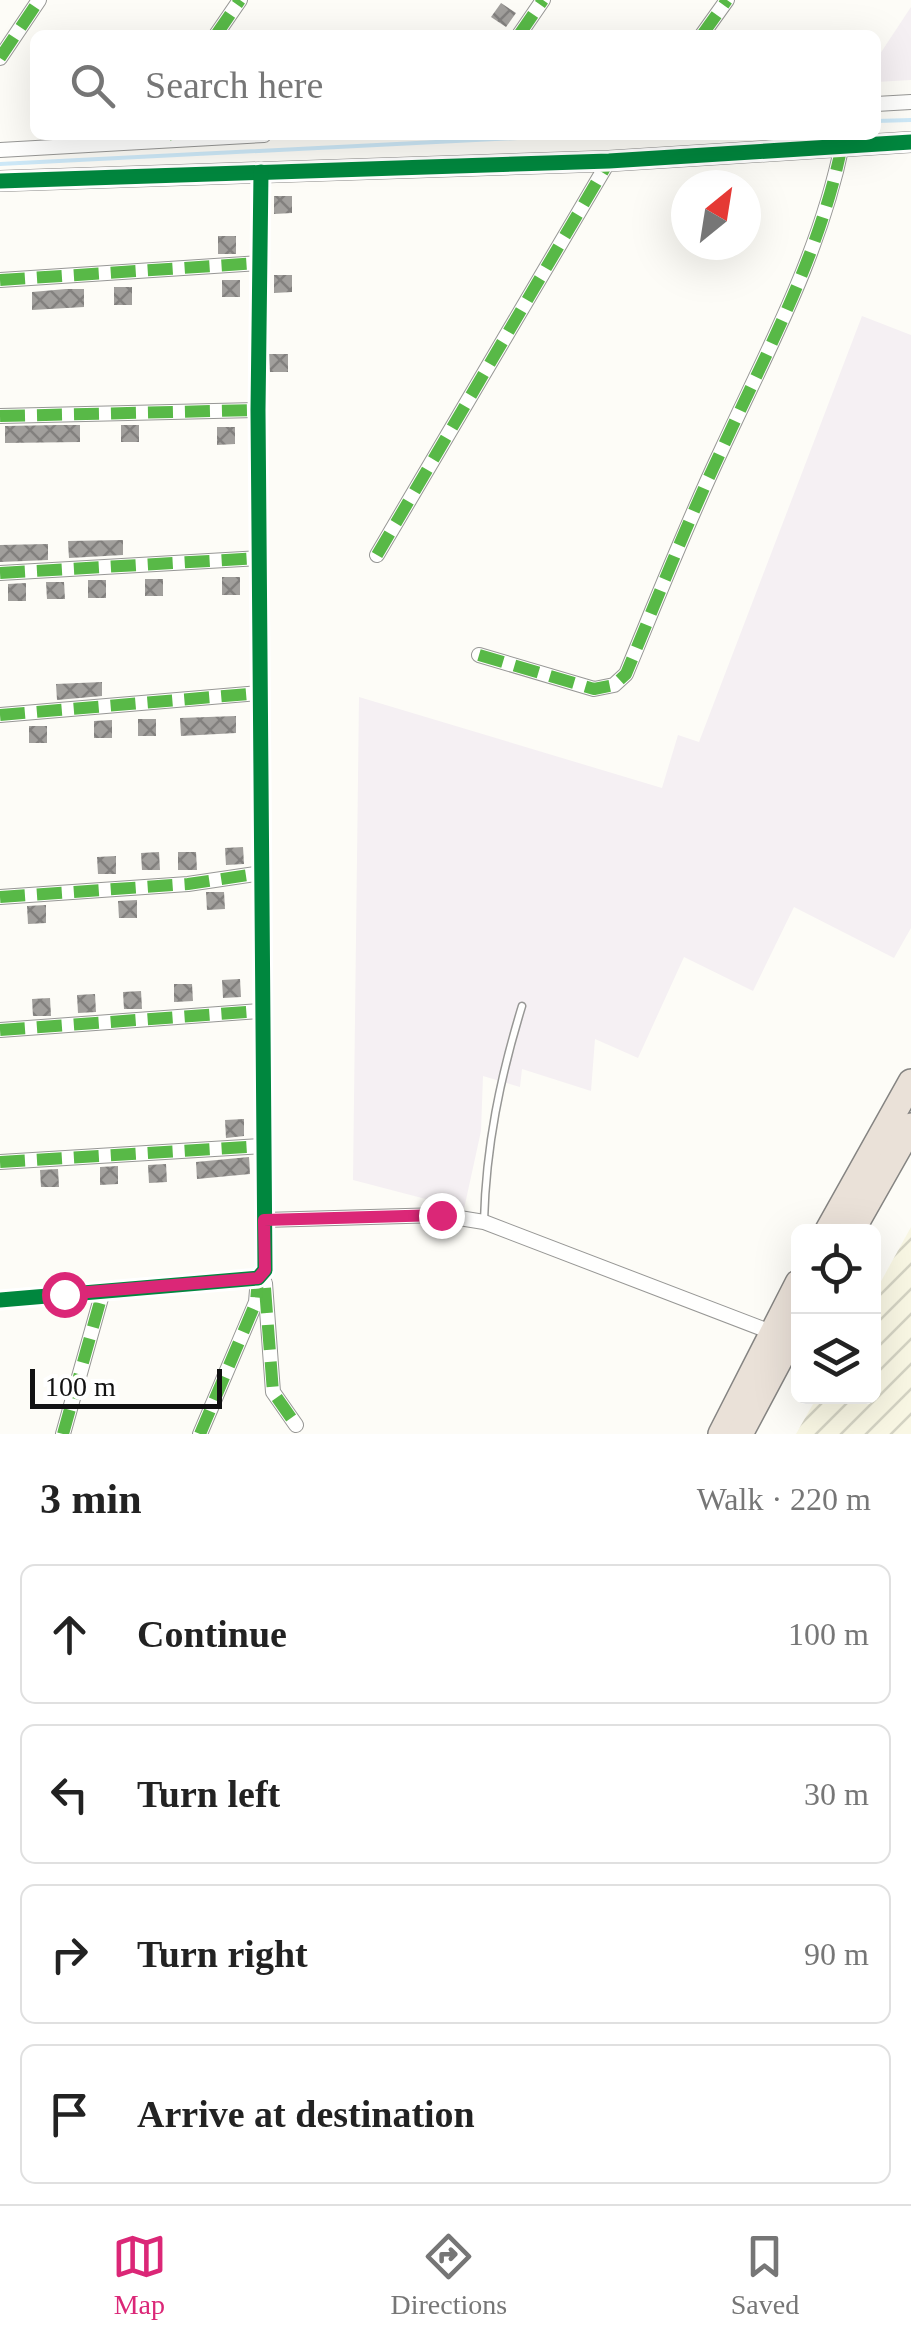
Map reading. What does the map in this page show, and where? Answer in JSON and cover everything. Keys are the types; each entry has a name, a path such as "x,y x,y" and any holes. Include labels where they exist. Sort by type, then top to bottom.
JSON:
{"highway":[{"path":"831,1224 911,1082"},
{"path":"856,1224 911,1126"},
{"path":"721,1434 791,1296"},
{"path":"740,1434 791,1338"}],"street":[{"path":"0,58 39,0"},
{"path":"219,30 240,0"},
{"path":"522,30 543,0"},
{"path":"705,30 726,0"},
{"path":"881,104 911,102"},
{"path":"0,150 135,140"},
{"path":"0,181 609,161 911,142"},
{"path":"479,655 594,690 614,685 626,674 704,487 812,254 829,207 842,145"},
{"path":"377,555 609,161"},
{"path":"261,172 258,410 262,1274 267,1360 273,1392 296,1425"},
{"path":"0,280 259,263"},
{"path":"0,416 258,410"},
{"path":"0,573 260,558"},
{"path":"0,715 260,693"},
{"path":"0,898 188,884 262,873"},
{"path":"0,1030 260,1011"},
{"path":"0,1162 262,1146"},
{"path":"264,1220 425,1215 484,1222 662,1286 771,1332"},
{"path":"0,1300 262,1274"},
{"path":"200,1434 256,1302 262,1274"},
{"path":"63,1434 103,1290"}],"lane":[{"path":"484,1222 497,1085 522,1006"}],"shaded area":[{"path":"911,7 911,80 881,82 881,52"},
{"path":"862,316 911,335 911,928 894,958 794,907 753,991 684,957 638,1058 595,1039 591,1091 522,1069 520,1087 483,1076 481,1131 464,1209 353,1180 359,697 662,788 678,735 699,742"},
{"path":"911,1227 911,1434 796,1434 813,1404 881,1404 881,1281"}],"building":[{"path":"501,3 516,13 506,27 491,17"},
{"path":"274,196 292,196 292,213 274,214"},
{"path":"218,236 236,236 236,254 218,254"},
{"path":"274,275 292,275 292,292 274,293"},
{"path":"222,280 240,280 240,297 222,297"},
{"path":"114,287 132,287 132,305 114,305"},
{"path":"84,289 84,307 32,310 32,292"},
{"path":"269,354 288,354 288,372 270,372"},
{"path":"80,425 80,442 5,443 5,426"},
{"path":"121,425 139,425 139,442 121,442"},
{"path":"217,427 235,427 235,444 217,445"},
{"path":"123,540 123,555 69,558 68,541"},
{"path":"48,544 48,560 0,562 0,545"},
{"path":"222,577 240,577 240,595 222,595"},
{"path":"145,579 163,579 163,596 145,596"},
{"path":"88,580 106,580 106,598 88,598"},
{"path":"46,582 64,582 65,599 47,599"},
{"path":"26,583 26,601 8,601 8,584"},
{"path":"102,682 102,696 57,700 56,684"},
{"path":"236,716 236,733 181,736 180,718"},
{"path":"138,719 156,719 156,736 138,736"},
{"path":"112,720 112,738 94,738 94,721"},
{"path":"29,726 47,726 47,743 29,743"},
{"path":"243,847 244,864 226,865 225,848"},
{"path":"159,852 160,870 142,870 141,853"},
{"path":"178,852 196,852 197,870 178,870"},
{"path":"116,856 116,874 98,874 97,857"},
{"path":"206,892 224,892 225,909 207,910"},
{"path":"137,900 137,918 119,918 118,901"},
{"path":"46,905 46,923 28,924 27,906"},
{"path":"240,979 241,997 223,998 222,980"},
{"path":"174,984 192,984 193,1001 174,1002"},
{"path":"141,991 142,1009 124,1009 123,992"},
{"path":"95,994 96,1012 78,1013 77,995"},
{"path":"50,998 51,1016 33,1016 32,999"},
{"path":"244,1119 244,1136 226,1138 225,1120"},
{"path":"249,1157 250,1174 197,1179 196,1162"},
{"path":"166,1164 167,1182 149,1183 148,1165"},
{"path":"118,1166 118,1184 100,1185 100,1167"},
{"path":"58,1169 59,1187 41,1187 40,1170"}],"waterway":[{"path":"881,121 911,120"},
{"path":"0,164 477,140"}],"marked path":[{"path":"0,58 39,0"},
{"path":"219,30 240,0"},
{"path":"522,30 543,0"},
{"path":"706,30 727,0"},
{"path":"479,655 594,689 614,685 626,674 806,263 842,145"},
{"path":"377,555 609,161"},
{"path":"0,280 259,263"},
{"path":"0,416 258,410"},
{"path":"0,573 260,558"},
{"path":"0,715 260,693"},
{"path":"0,897 188,884 262,873"},
{"path":"0,1030 260,1011"},
{"path":"0,1162 262,1146"},
{"path":"200,1434 256,1302 258,1278"},
{"path":"265,1288 273,1392 296,1425"},
{"path":"63,1434 103,1291"}],"cycle path":[{"path":"0,181 609,161 911,142"},
{"path":"0,1300 258,1278 265,1270 258,410 261,172"}],"route":[{"path":"64,1294 258,1278 265,1270 264,1220 441,1215"}]}
